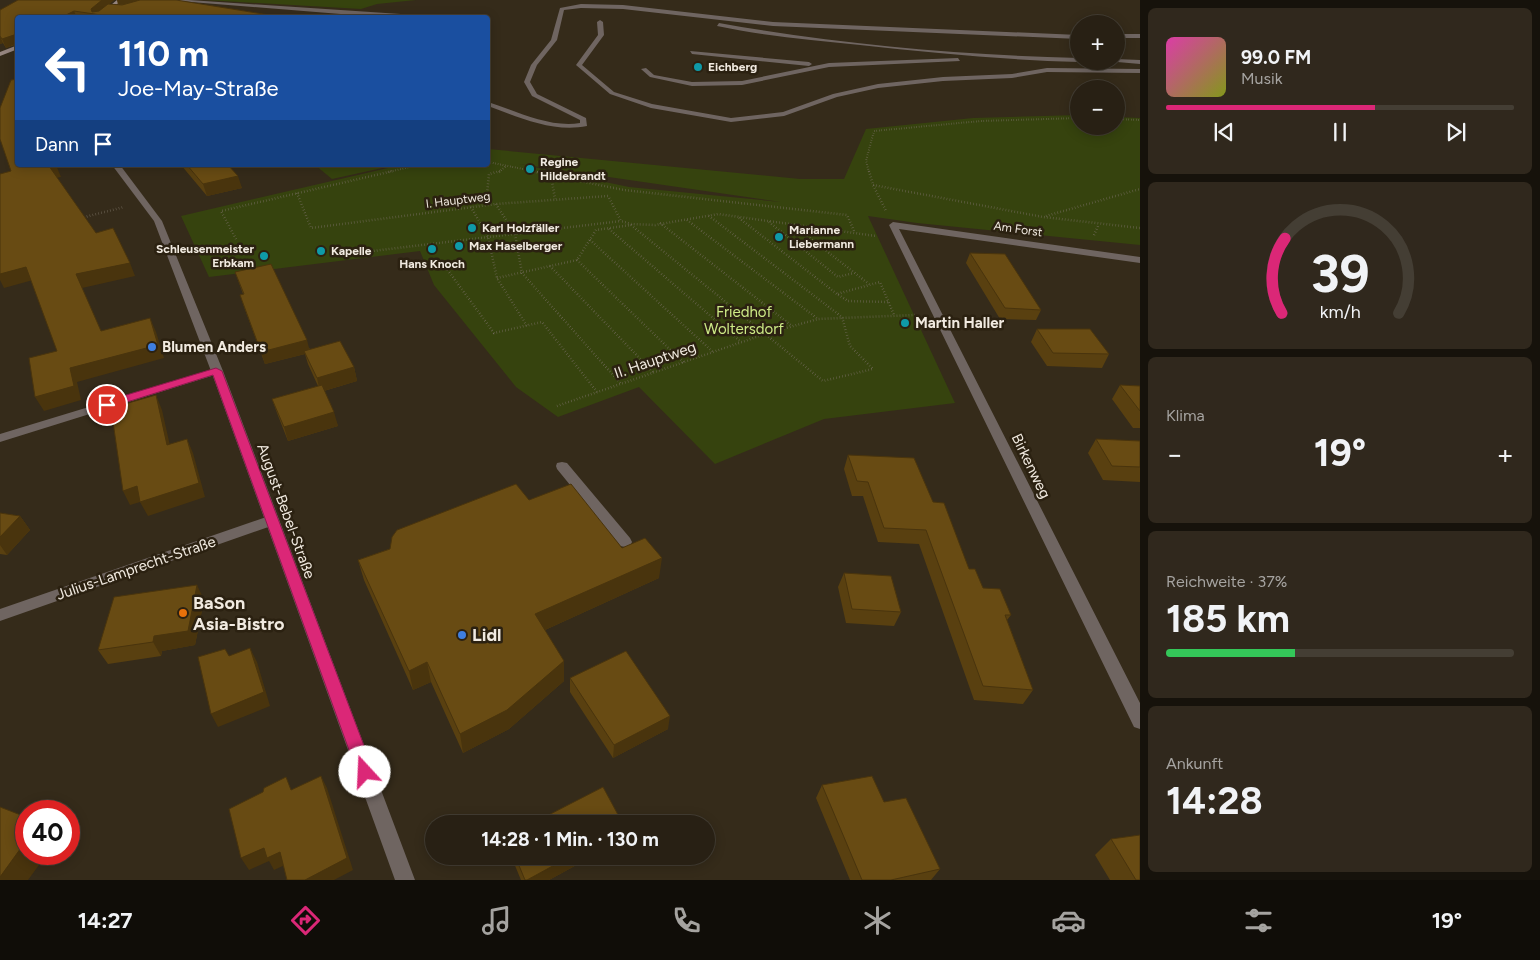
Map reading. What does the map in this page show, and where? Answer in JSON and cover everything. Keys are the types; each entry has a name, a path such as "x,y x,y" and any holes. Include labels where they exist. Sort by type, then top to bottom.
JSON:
{"main road":[{"path":"101,15 120,0"},
{"path":"0,54 15,48"}],"street":[{"path":"161,0 395,15"},
{"path":"490,105 523,117 555,124 576,127 584,124 584,120 534,95 527,82 534,65 554,40 562,9 581,6 623,7 773,24 834,28 1070,37"},
{"path":"108,10 116,10"},
{"path":"658,11 702,22 757,32 1026,59"},
{"path":"600,22 601,35 579,65 612,93 651,106 731,120 784,114 835,95 878,86 943,79 1012,76 1047,70 1140,71"},
{"path":"1125,36 1140,36"},
{"path":"692,52 765,61 829,65 1026,59 1070,60"},
{"path":"1125,62 1140,62"},
{"path":"644,69 652,76 700,84 742,83 829,65"},
{"name":"August-Bebel-Straße","path":"118,167 158,221 272,520 405,880"},
{"name":"Birkenweg","path":"893,225 1140,721"},
{"name":"Am Forst","path":"893,225 1140,260"},
{"path":"0,438 216,371"},
{"path":"562,466 624,542"},
{"name":"Julius-Lamprecht-Straße","path":"0,615 272,520"}],"path":[{"path":"893,225 873,185 866,161 874,131 981,121 1070,118"},
{"path":"1125,119 1140,120"},
{"path":"490,162 624,190 847,215 855,233"},
{"path":"486,205 489,174 500,172 506,166"},
{"path":"236,239 221,211 409,167"},
{"path":"550,175 554,200"},
{"path":"873,185 1043,217 1140,228"},
{"path":"1043,217 1140,189"},
{"name":"I. Hauptweg","path":"297,193 311,228 486,205 608,196 621,221"},
{"path":"75,219 144,202"},
{"path":"496,204 515,234 522,273 621,384"},
{"path":"471,207 488,237 496,278 527,326"},
{"path":"496,278 577,260 596,230 687,220 718,214 899,238"},
{"path":"356,253 621,221 631,225 823,381 873,369 850,346 842,317 709,216"},
{"path":"738,217 848,301 888,302"},
{"path":"687,220 818,319"},
{"path":"768,221 838,277 854,273"},
{"path":"660,223 792,327"},
{"path":"792,224 869,285"},
{"path":"608,228 742,342"},
{"path":"590,240 713,352"},
{"path":"577,260 684,363"},
{"path":"444,265 494,334 542,322 597,392"},
{"path":"550,266 654,373"},
{"path":"837,294 880,282 894,316"},
{"name":"II. Hauptweg","path":"557,406 765,334 818,319 938,316"}],"green space":[{"path":"206,0 416,0 377,4 361,9"},
{"name":"Friedhof Woltersdorf","path":"1070,115 1070,135 1125,135 1125,117 1140,118 1140,245 917,223 868,216 955,403 824,419 715,464 639,387 558,417 516,387 434,285 420,251 209,277 181,216 392,167 490,167 490,149 800,179 844,179 866,129 973,118","holes":["519,164 781,202 629,187"]},
{"path":"317,167 387,167 332,179"}],"building":[{"path":"18,0 102,0 91,9 92,12 99,11 108,4 122,5 140,0 176,0 269,15 101,15 74,11 66,15 15,15 15,36 14,35 2,39 0,36 0,10"},
{"path":"15,79 15,167 50,167 96,233 113,228 130,263 76,274 101,331 150,318 158,345 70,368 74,386 35,397 29,358 57,351 26,267 0,274 0,174 11,171 0,139 0,108 11,80"},
{"path":"189,167 230,167 238,176 203,184"},
{"path":"970,253 1005,254 1041,310 1005,308"},
{"path":"271,264 307,340 261,352 240,295 244,294 235,272"},
{"path":"1037,329 1090,329 1109,354 1053,353"},
{"path":"340,341 354,367 317,378 304,351"},
{"path":"322,385 334,412 284,427 272,399"},
{"path":"1120,385 1140,386 1140,411"},
{"path":"156,395 167,445 187,439 199,483 140,502 137,486 123,491 111,408"},
{"path":"1096,439 1140,441 1140,467 1112,466"},
{"path":"848,455 914,458 933,502 944,503 969,569 975,569 983,588 1000,589 1011,615 1005,615 1033,690 983,686 926,530 884,528 868,482 857,481"},
{"name":"Lidl","path":"516,484 529,500 571,484 622,548 645,538 662,558 535,614 564,661 507,710 460,734 427,662 409,671 358,560 390,549 392,537 397,530"},
{"path":"0,513 20,516 0,537"},
{"path":"844,573 891,576 901,612 852,609"},
{"path":"197,585 188,631 154,636 153,642 98,650 114,597"},
{"path":"250,648 264,692 211,714 198,657 225,649 229,656"},
{"path":"626,651 670,716 614,745 570,678"},
{"path":"321,776 347,858 305,880 287,880 280,852 267,858 264,848 241,858 229,809 263,792 264,788 286,777 291,790"},
{"path":"872,776 884,802 906,798 940,869 891,880 862,880 822,785"},
{"path":"603,787 618,815 549,815"},
{"path":"0,807 15,813 15,856 0,877"},
{"path":"1140,835 1140,880 1136,880 1111,839"},
{"path":"519,865 554,865 527,880 525,880"}],"place":[{"name":"Eichberg","path":"698,67"},
{"name":"Regine Hildebrandt","path":"530,169"},
{"name":"Karl Holzfäller","path":"472,228"},
{"name":"Marianne Liebermann","path":"779,237"},
{"name":"Max Haselberger","path":"459,246"},
{"name":"Hans Knoch","path":"432,249"},
{"name":"Kapelle","path":"321,251"},
{"name":"Schleusenmeister Erbkam","path":"264,256"},
{"name":"Martin Haller","path":"905,323"},
{"name":"Blumen Anders","path":"152,347"},
{"name":"BaSon Asia-Bistro","path":"183,613"},
{"name":"Lidl","path":"462,635"}],"route":[{"path":"107,405 216,371 365,772"}]}
